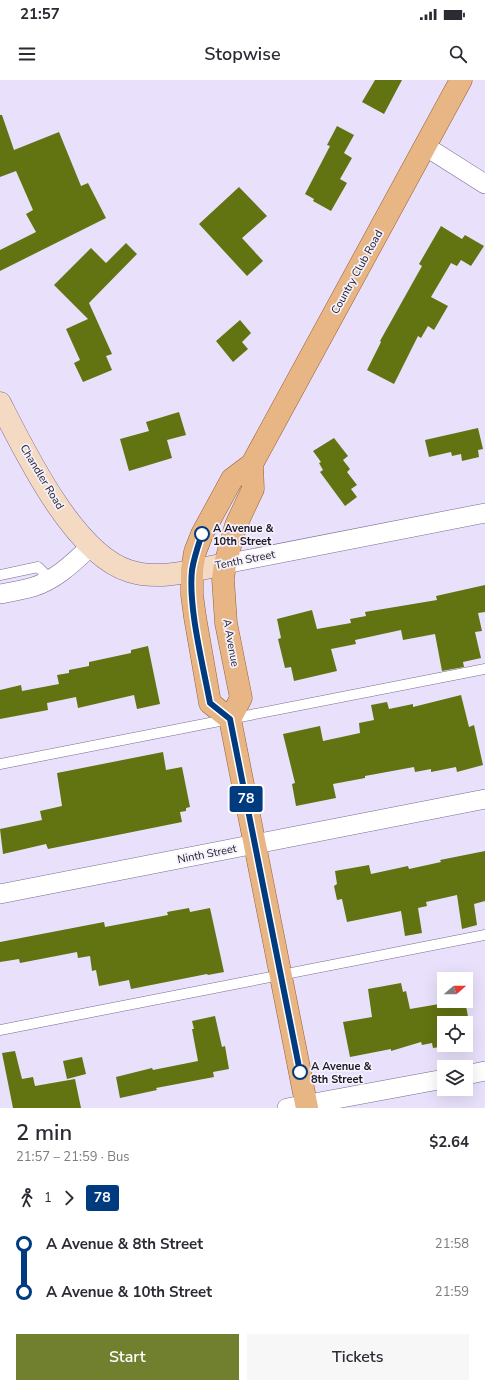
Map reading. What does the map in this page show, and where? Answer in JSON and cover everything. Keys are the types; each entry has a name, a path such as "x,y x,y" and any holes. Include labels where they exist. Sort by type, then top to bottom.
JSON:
{"main road":[{"name":"Country Club Road","path":"192,570 195,552 202,534 232,479 252,464 461,80"},
{"path":"225,564 236,525 253,489 252,464"},
{"name":"A Avenue","path":"225,564 223,580 226,623 241,698 230,719"},
{"path":"192,570 192,596 210,703 230,719 281,975 300,1107"}],"street":[{"path":"425,146 485,184"},
{"name":"Chandler Road","path":"0,403 25,453 55,502 91,546"},
{"name":"Tenth Street","path":"91,546 107,561 130,572 150,575 168,575 485,513"},
{"path":"0,594 34,587 50,579 67,569 91,546"},
{"name":"Ninth Street","path":"0,894 485,799"},
{"path":"473,1074 485,1071"},
{"path":"300,1107 437,1080"}],"lane":[{"path":"0,575 38,567 50,579"},
{"path":"0,764 485,669"},
{"path":"0,1030 485,935"}],"building":[{"path":"375,80 402,80 384,114 362,102"},
{"path":"0,115 2,115 14,150 59,132 81,186 88,183 106,218 0,271 0,250 36,232 26,214 33,210 16,171 0,177"},
{"path":"337,126 354,135 344,153 352,158 340,179 347,183 331,211 313,201 314,199 305,194 330,146 327,145"},
{"path":"239,187 267,216 242,238 263,261 247,276 199,224"},
{"path":"441,226 462,239 465,235 484,246 471,266 461,260 457,266 451,263 431,297 448,306 434,330 428,326 421,338 418,336 394,384 367,370 381,342 380,341 422,266 419,264"},
{"path":"126,243 137,254 89,303 112,354 106,356 112,370 83,382 74,363 80,360 66,329 88,319 54,285 91,248 106,263"},
{"path":"240,320 251,333 242,342 248,349 233,362 216,341"},
{"path":"179,412 186,435 167,440 172,458 129,471 120,439 149,431 146,422"},
{"path":"478,428 483,449 478,450 479,457 462,461 461,454 452,456 451,452 429,457 425,440"},
{"path":"334,438 348,456 343,460 350,469 347,472 357,485 351,489 357,497 345,506 320,472 323,470 319,463 321,462 313,451"},
{"path":"485,585 485,612 478,613 482,631 475,632 481,658 463,662 464,667 442,671 435,634 403,640 401,630 355,640 356,644 331,649 337,671 294,681 291,667 285,668 278,639 281,638 277,619 312,610 317,629 351,623 350,619 366,616 365,612 437,600 436,596"},
{"path":"148,646 160,704 137,709 134,695 78,708 76,697 47,703 48,710 0,719 0,690 21,685 22,691 59,684 57,675 69,673 69,670 89,666 89,662 131,653 131,650"},
{"path":"461,695 469,727 474,725 483,765 457,772 456,767 431,772 431,769 415,772 414,767 365,776 365,778 333,784 336,798 296,806 292,784 295,783 283,734 320,726 323,741 360,733 359,723 374,720 371,705 387,702 389,709 413,704 413,707"},
{"path":"163,752 166,770 182,767 190,807 186,808 186,811 180,812 182,822 48,849 46,844 3,854 0,829 42,820 40,811 62,806 57,773"},
{"path":"485,851 485,901 474,904 477,925 462,929 457,895 426,902 427,906 418,908 422,933 405,936 401,911 347,922 342,899 337,900 334,886 337,884 335,871 369,865 371,874 408,866 409,869 441,862 440,860"},
{"path":"189,908 190,912 210,908 224,972 131,989 129,980 99,986 96,970 92,971 90,956 78,958 77,952 20,963 19,959 0,962 0,942 104,922 105,927 168,915 167,912"},
{"path":"401,983 403,992 406,991 410,1009 437,1004 437,1008 466,1008 468,1016 437,1016 437,1047 433,1048 432,1043 422,1045 421,1042 391,1051 391,1049 350,1057 343,1022 372,1017 368,989"},
{"path":"215,1016 222,1047 225,1046 229,1069 213,1072 214,1077 156,1088 157,1090 120,1098 116,1077 152,1068 153,1070 198,1061 192,1021"},
{"path":"15,1051 22,1079 33,1077 35,1086 75,1079 81,1108 13,1108 2,1053"},
{"path":"82,1057 86,1074 67,1079 63,1061"}],"bus line":[{"name":"78","path":"202,534 195,552 192,570 192,596 206,682 210,703 230,719 300,1072"}],"place":[{"name":"A Avenue & 10th Street","path":"202,534"},
{"name":"A Avenue & 8th Street","path":"300,1072"}]}
